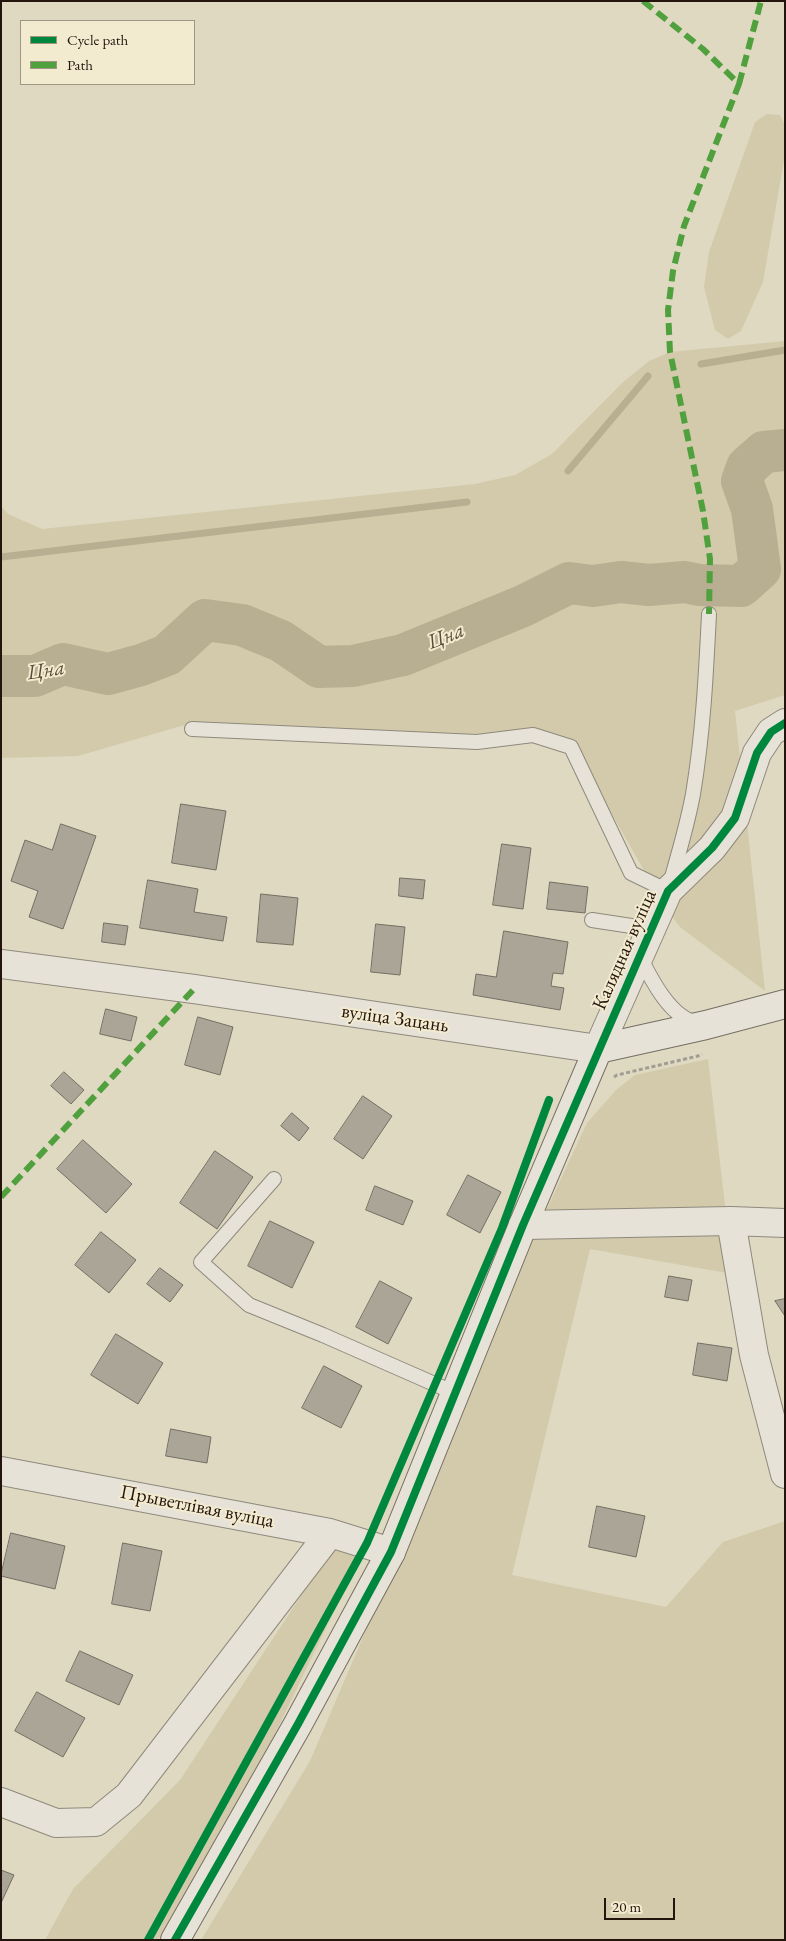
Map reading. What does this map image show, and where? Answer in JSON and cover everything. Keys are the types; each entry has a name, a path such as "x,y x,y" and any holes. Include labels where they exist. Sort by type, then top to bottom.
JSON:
{"street":[{"name":"Калядная вуліца","path":"175,1940 298,1724 391,1552 523,1225 668,891 712,848 735,818 757,753 771,732 785,723"},
{"name":"вуліца Зацань","path":"1,964 204,990 598,1049 706,1025 785,1004"},
{"path":"731,1221 754,1354 785,1474"},
{"path":"523,1225 731,1221 785,1223"},
{"name":"Прыветлівая вуліца","path":"1,1471 330,1533 391,1552"},
{"path":"1,1802 56,1823 96,1822 129,1795 330,1533"}],"lane":[{"path":"192,729 476,742 533,735 571,747 631,874 668,891 683,841 693,795 705,702 709,614"},
{"path":"592,920 651,929"},
{"path":"640,957 663,997 688,1022 706,1025"},
{"path":"274,1179 201,1262 249,1306 324,1335 455,1393"}],"path":[{"path":"611,1081 617,1075 698,1056"}],"shaded area":[{"path":"767,114 780,115 785,125 785,154 763,282 741,331 728,339 715,330 704,287 709,252 755,122"},
{"path":"785,341 785,695 735,711 765,991 680,927 666,909 573,746 195,722 78,756 1,758 1,506 8,514 42,529 475,484 515,475 552,454 622,383 649,361 670,352"},
{"path":"708,1059 733,1274 590,1249 512,1575 666,1607 723,1542 785,1521 785,1940 201,1940 310,1761 538,1228 587,1123 616,1090 635,1075"},
{"path":"339,1538 367,1543 272,1740 158,1940 45,1940 73,1889 180,1780"}],"building":[{"path":"181,804 226,811 216,870 172,863"},
{"path":"61,824 96,836 63,929 29,917 38,891 11,881 25,840 52,850"},
{"path":"502,844 531,848 523,909 493,905"},
{"path":"400,878 425,880 423,899 399,896"},
{"path":"148,880 198,889 194,912 227,917 223,941 140,928"},
{"path":"550,882 588,887 585,913 547,909"},
{"path":"261,894 298,898 293,945 257,942"},
{"path":"104,923 128,926 125,945 102,942"},
{"path":"376,924 405,927 400,975 371,972"},
{"path":"504,931 568,942 563,974 553,973 551,986 564,988 560,1010 473,995 476,974 496,977"},
{"path":"106,1009 137,1017 131,1041 100,1034"},
{"path":"198,1017 233,1027 220,1075 185,1065"},
{"path":"64,1072 84,1090 71,1104 51,1086"},
{"path":"363,1096 392,1116 363,1159 334,1139"},
{"path":"292,1113 309,1128 299,1141 281,1126"},
{"path":"83,1140 132,1184 106,1213 57,1169"},
{"path":"215,1151 253,1177 217,1229 180,1203"},
{"path":"468,1175 501,1192 480,1233 447,1215"},
{"path":"375,1186 413,1201 403,1225 366,1210"},
{"path":"270,1221 314,1242 292,1288 248,1266"},
{"path":"101,1232 136,1260 109,1293 75,1265"},
{"path":"160,1268 183,1285 170,1302 147,1284"},
{"path":"669,1276 692,1280 688,1301 665,1297"},
{"path":"380,1281 412,1298 388,1344 356,1327"},
{"path":"785,1299 785,1316 775,1301"},
{"path":"116,1334 163,1363 138,1404 91,1375"},
{"path":"698,1343 732,1348 727,1381 693,1375"},
{"path":"324,1366 362,1386 341,1428 302,1408"},
{"path":"171,1429 211,1437 207,1463 166,1456"},
{"path":"597,1506 645,1516 636,1557 589,1547"},
{"path":"11,1533 65,1546 55,1589 1,1576"},
{"path":"123,1543 162,1551 150,1611 112,1604"},
{"path":"80,1651 133,1675 119,1705 66,1681"},
{"path":"37,1692 85,1718 63,1757 15,1731"},
{"path":"1,1870 14,1875 1,1903"}],"waterway":[{"path":"701,364 785,350"},
{"path":"568,471 648,376"},
{"name":"Цна","path":"1,676 35,676 63,664 108,674 141,665 167,655 205,620 242,625 281,641 319,667 353,666 403,655 523,606 569,583 593,586 621,582 649,585 685,582 699,585 741,586 760,569 752,509 742,481 747,467 764,452 785,450"},
{"path":"1,557 467,502"}],"marked path":[{"path":"643,1 703,49 739,84 684,226 673,271 668,310 670,352 703,511 710,559 709,614"},
{"path":"739,84 761,1"},
{"path":"1,1197 194,989"}],"cycle path":[{"path":"175,1940 298,1724 391,1552 523,1225 668,891 712,848 735,818 757,753 771,732 785,723"},
{"path":"148,1940 367,1543 502,1228 549,1100"}]}
